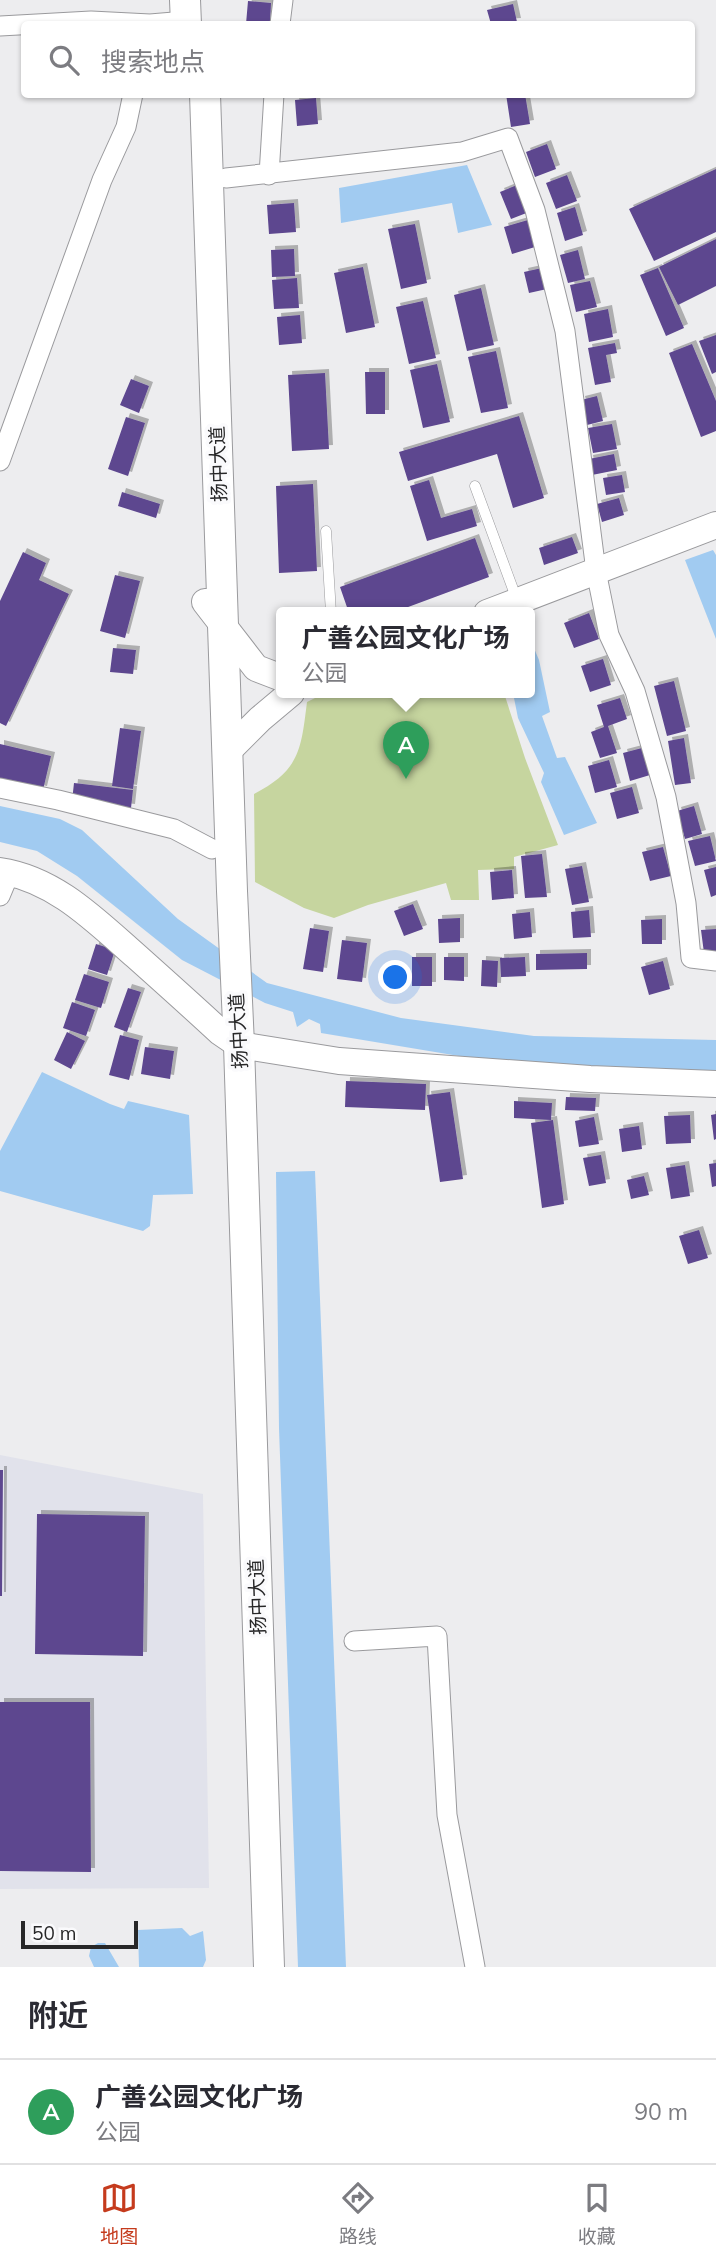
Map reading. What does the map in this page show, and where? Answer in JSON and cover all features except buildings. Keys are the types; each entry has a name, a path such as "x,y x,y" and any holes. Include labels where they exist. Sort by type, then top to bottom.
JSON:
{"main road":[{"name":"扬中大道","path":"188,98 205,602 230,1038 269,1967"},
{"name":"扬中大道","path":"205,98 228,752 221,850"},
{"name":"扬中大道","path":"230,1038 251,1967"}],"street":[{"path":"280,21 283,0"},
{"path":"165,21 195,15"},
{"path":"0,26 21,25"},
{"path":"0,461 102,180 125,127 132,98"},
{"path":"269,174 274,98"},
{"path":"226,178 462,152 508,138 535,210 565,331 596,571 609,635 635,691 666,797 685,903 691,958 716,961"},
{"path":"502,607 716,524"},
{"path":"205,602 256,668 276,676"},
{"path":"228,752 285,698"},
{"path":"0,788 174,830 221,850"},
{"path":"3,880 21,874 53,889 87,912 230,1038 339,1061 590,1079 716,1084"},
{"path":"354,1641 437,1636 447,1815 475,1967"}],"lane":[{"path":"475,486 518,601"},
{"path":"326,531 331,607"}],"shaded area":[{"path":"0,1455 203,1494 209,1888 0,1889"}],"green space":[{"path":"315,698 506,698 558,845 514,857 514,869 478,870 479,900 451,900 446,883 368,905 334,918 304,908 255,882 254,794 281,776 295,757 303,733 307,702"}],"water":[{"path":"467,165 492,225 458,233 452,203 341,223 339,188"},
{"path":"713,550 716,555 716,639 685,560"},
{"path":"535,651 550,712 542,716 557,758 565,757 597,823 564,835 541,782 544,773 518,718 514,698 535,698"},
{"path":"0,806 60,819 82,830 178,919 267,983 401,1018 534,1036 716,1040 716,1071 489,1061 321,1033 320,1024 309,1019 297,1027 293,1012 265,1003 182,960 77,876 37,851 0,842"},
{"path":"42,1072 124,1109 128,1101 189,1115 193,1194 153,1195 150,1226 143,1231 0,1191 0,1151"},
{"path":"315,1171 346,1967 298,1967 279,1428 276,1172"},
{"path":"182,1928 190,1936 203,1931 206,1960 203,1967 139,1967 138,1930"},
{"path":"105,1943 119,1967 94,1967 89,1956 91,1947"}],"place":[{"name":"广善公园文化广场","path":"406,779"}]}
